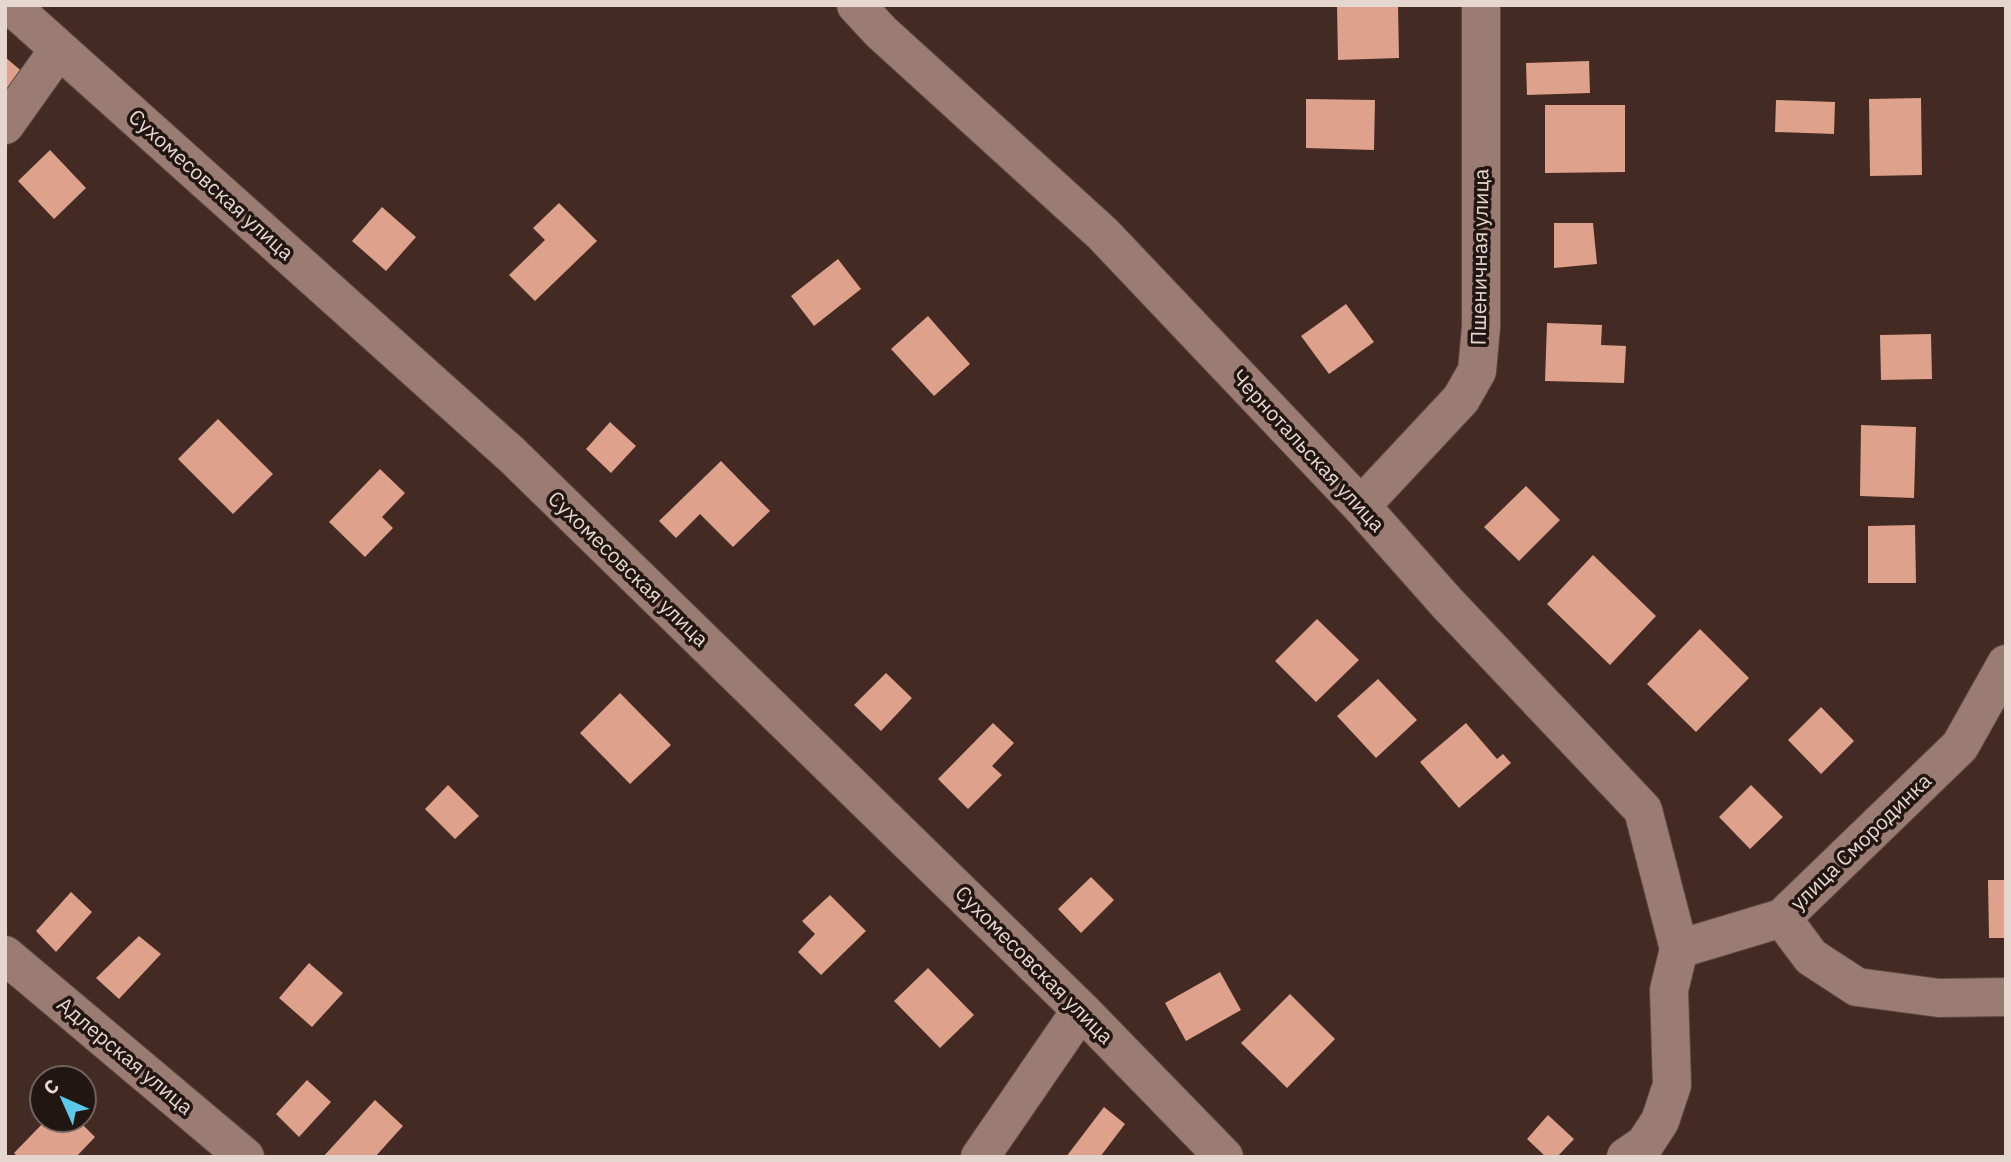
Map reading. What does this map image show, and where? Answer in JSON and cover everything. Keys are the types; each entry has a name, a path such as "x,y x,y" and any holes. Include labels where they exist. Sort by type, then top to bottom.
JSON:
{"street":[{"name":"Сухомесовская улица","path":"10,5 512,456 1081,1010 1224,1157"},
{"name":"Чернотальская улица","path":"856,5 881,32 1103,234 1361,506 1447,603 1643,810 1679,949"},
{"name":"Пшеничная улица","path":"1361,506 1461,399 1477,371 1481,327 1481,5"},
{"path":"5,125 59,48"},
{"name":"улица Смородинка","path":"1679,949 1782,918 1960,746 2006,664"},
{"path":"1782,918 1811,957 1857,987 1939,998 2006,997"},
{"path":"1626,1157 1644,1144 1660,1121 1672,1084 1670,990 1679,949"},
{"name":"Адлерская улица","path":"5,955 245,1157"},
{"path":"980,1157 1081,1010"}],"building":[{"path":"1337,5 1398,5 1399,58 1338,60"},
{"path":"5,57 25,74 5,97"},
{"path":"1589,61 1590,93 1527,95 1526,63"},
{"path":"1921,98 1922,175 1870,176 1869,99"},
{"path":"1306,99 1375,100 1374,150 1306,148"},
{"path":"1776,100 1835,102 1834,134 1775,132"},
{"path":"1545,105 1625,105 1625,172 1545,173"},
{"path":"50,150 86,188 54,219 18,181"},
{"path":"559,203 597,241 535,301 509,275 545,240 533,228"},
{"path":"382,207 416,237 386,271 352,241"},
{"path":"1554,223 1593,223 1597,264 1554,268"},
{"path":"838,259 861,289 814,326 791,296"},
{"path":"1346,304 1374,342 1329,374 1301,336"},
{"path":"928,316 970,364 934,396 891,349"},
{"path":"1547,323 1602,325 1601,345 1626,346 1624,383 1545,381"},
{"path":"1931,334 1932,379 1881,380 1880,335"},
{"path":"218,419 273,474 233,514 178,459"},
{"path":"610,422 636,446 611,473 586,449"},
{"path":"1861,425 1916,427 1914,498 1860,496"},
{"path":"721,461 770,511 733,547 700,514 676,538 659,521"},
{"path":"380,469 405,493 382,517 393,528 365,557 329,522"},
{"path":"1526,486 1560,520 1519,561 1484,527"},
{"path":"1915,525 1916,583 1868,583 1868,526"},
{"path":"1593,555 1656,616 1610,665 1547,604"},
{"path":"1317,619 1359,660 1316,702 1275,661"},
{"path":"1700,629 1749,678 1696,732 1647,684"},
{"path":"886,673 912,698 881,731 854,705"},
{"path":"1378,679 1417,720 1376,758 1337,716"},
{"path":"620,693 671,745 630,784 580,733"},
{"path":"1821,707 1854,741 1821,774 1788,740"},
{"path":"993,723 1014,743 992,766 1002,775 968,809 938,779"},
{"path":"1466,723 1497,759 1503,754 1511,763 1459,808 1420,762"},
{"path":"448,785 479,816 455,839 425,809"},
{"path":"1751,785 1783,817 1750,849 1719,817"},
{"path":"1091,877 1114,900 1081,933 1058,909"},
{"path":"1988,880 2006,880 2006,938 1989,938"},
{"path":"71,892 92,912 56,952 36,931"},
{"path":"830,895 866,931 821,975 798,952 815,934 802,921"},
{"path":"139,936 161,954 119,999 96,978"},
{"path":"309,963 343,993 312,1027 279,998"},
{"path":"928,968 974,1015 940,1048 894,1001"},
{"path":"1220,972 1241,1010 1186,1041 1165,1003"},
{"path":"1290,994 1335,1039 1287,1088 1241,1043"},
{"path":"307,1080 331,1102 299,1137 276,1114"},
{"path":"375,1100 403,1126 375,1157 323,1157"},
{"path":"1104,1107 1125,1124 1100,1157 1066,1157"},
{"path":"1548,1115 1574,1139 1557,1157 1546,1157 1527,1139"},
{"path":"32,1134 92,1134 95,1137 76,1157 18,1157 14,1153"}]}
